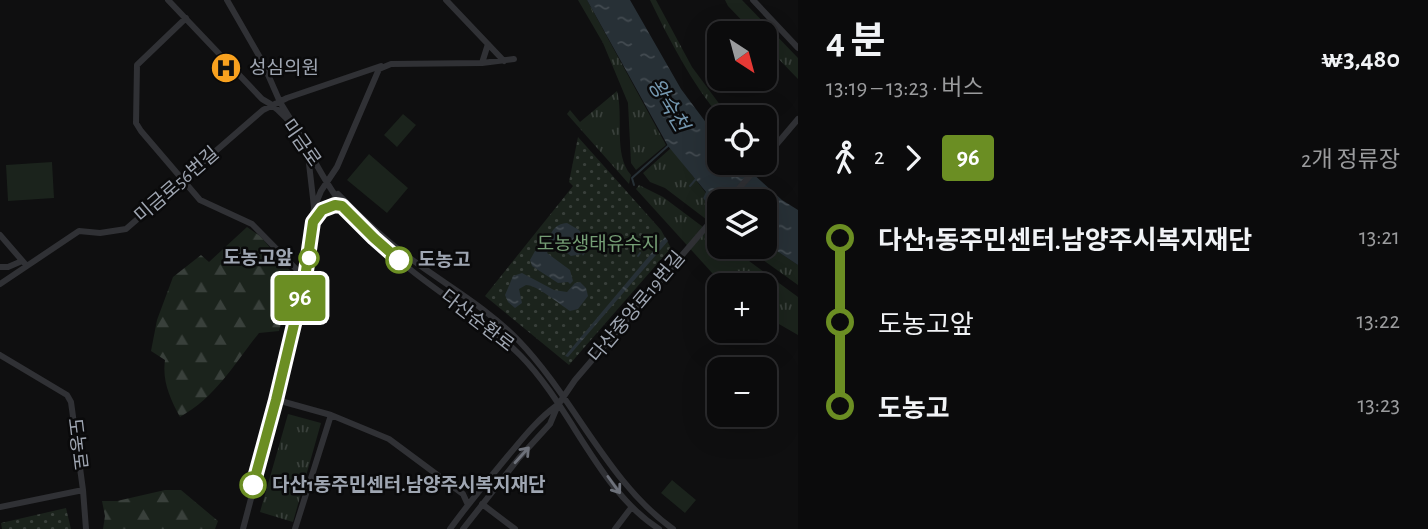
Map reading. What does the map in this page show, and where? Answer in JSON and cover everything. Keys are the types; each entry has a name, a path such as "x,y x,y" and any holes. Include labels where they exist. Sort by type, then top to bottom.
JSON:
{"street":[{"name":"미금로","path":"169,0 262,99 277,104 328,182 314,208 305,278 243,529"},
{"path":"227,0 278,93 277,104"},
{"path":"446,0 504,61"},
{"path":"753,0 798,48"},
{"path":"186,19 137,65 136,123 200,200 253,225 305,278"},
{"path":"482,63 488,44"},
{"name":"미금로56번길","path":"0,284 24,263 79,230 100,233 126,229 262,110 391,64 482,63 514,59"},
{"path":"328,182 379,69 383,66"},
{"path":"777,144 798,119"},
{"path":"307,148 314,208"},
{"path":"738,189 751,175"},
{"name":"다산순환로","path":"328,182 342,206 374,238 411,271 482,322 518,353 631,508 659,529"},
{"name":"다산순환로","path":"328,182 383,238 475,302 508,329 536,360 638,498 673,529"},
{"path":"313,222 322,210 335,205 342,206"},
{"name":"다산중앙로19번길","path":"463,529 546,429 563,397 598,352 707,226"},
{"path":"0,235 24,263 0,267"},
{"name":"도농로","path":"0,355 66,396 71,402 86,529"},
{"path":"276,400 331,415 389,439 463,494 468,505"},
{"name":"다산중앙로19번길","path":"450,529 542,416 558,405"},
{"path":"295,529 331,415"},
{"path":"0,507 83,490"},
{"path":"463,494 475,495"},
{"path":"482,504 515,529"},
{"path":"615,529 631,508"}],"green space":[{"path":"578,0 587,0 666,145 636,170 631,163 628,103 603,43"},
{"path":"650,0 656,0 692,67 707,91 720,105 711,105 673,46"},
{"path":"725,0 742,0 762,21 742,21"},
{"path":"777,36 798,58 798,79 777,57"},
{"path":"617,91 622,157 631,175 629,184 567,114 570,110 580,122"},
{"path":"403,114 416,125 397,147 384,135"},
{"name":"도농생태유수지","path":"578,137 661,230 671,248 569,365 485,296 573,186 569,182"},
{"path":"671,148 706,193 703,198 707,202 707,220 665,188 650,182 643,173"},
{"path":"369,154 408,188 387,213 347,180"},
{"path":"52,162 54,198 8,201 6,165"},
{"path":"639,185 663,197 707,230 707,259 746,259 765,273 712,273 636,189"},
{"path":"247,227 260,236 294,275 279,331 259,333 215,389 180,417 168,389 165,360 151,351 157,320 173,277 201,255 209,262"},
{"path":"777,251 798,265 798,285 762,259 777,259"},
{"path":"777,282 798,297 798,335 777,323"},
{"path":"288,414 321,423 293,522 260,512"},
{"path":"672,480 696,500 685,513 661,493"},
{"path":"165,490 181,490 218,521 215,529 103,529 105,516 102,501 117,501"},
{"path":"66,508 71,529 2,529 1,523"}],"water":[{"name":"왕숙천","path":"587,0 630,0 681,89 707,124 707,175 754,175 770,189 707,189 707,203 703,198 706,192 668,146"},
{"path":"777,195 798,210 798,265 777,251"},
{"path":"567,223 579,230 590,245 583,256 571,256 559,243 551,246 548,244 553,230"},
{"path":"665,237 668,241 568,357 565,356"},
{"path":"546,247 549,249 547,253 570,270 573,281 570,284 558,283 532,266 530,260 535,251"},
{"path":"522,273 554,290 567,292 575,283 580,282 586,288 588,296 578,309 570,311 542,291 526,285 519,289 522,303 515,308 505,295 513,276"}],"waterway":[{"name":"왕숙천","path":"634,185 632,178 669,145"},
{"path":"690,186 696,179"}],"bus line":[{"name":"96","path":"253,485 305,278 313,222 322,210 335,205 342,206 399,260"}],"place":[{"name":"성심의원","path":"226,68"},
{"name":"도농고앞","path":"309,258"},
{"name":"도농고","path":"399,260"},
{"name":"다산1동주민센터.남양주시복지재단","path":"253,485"}]}
